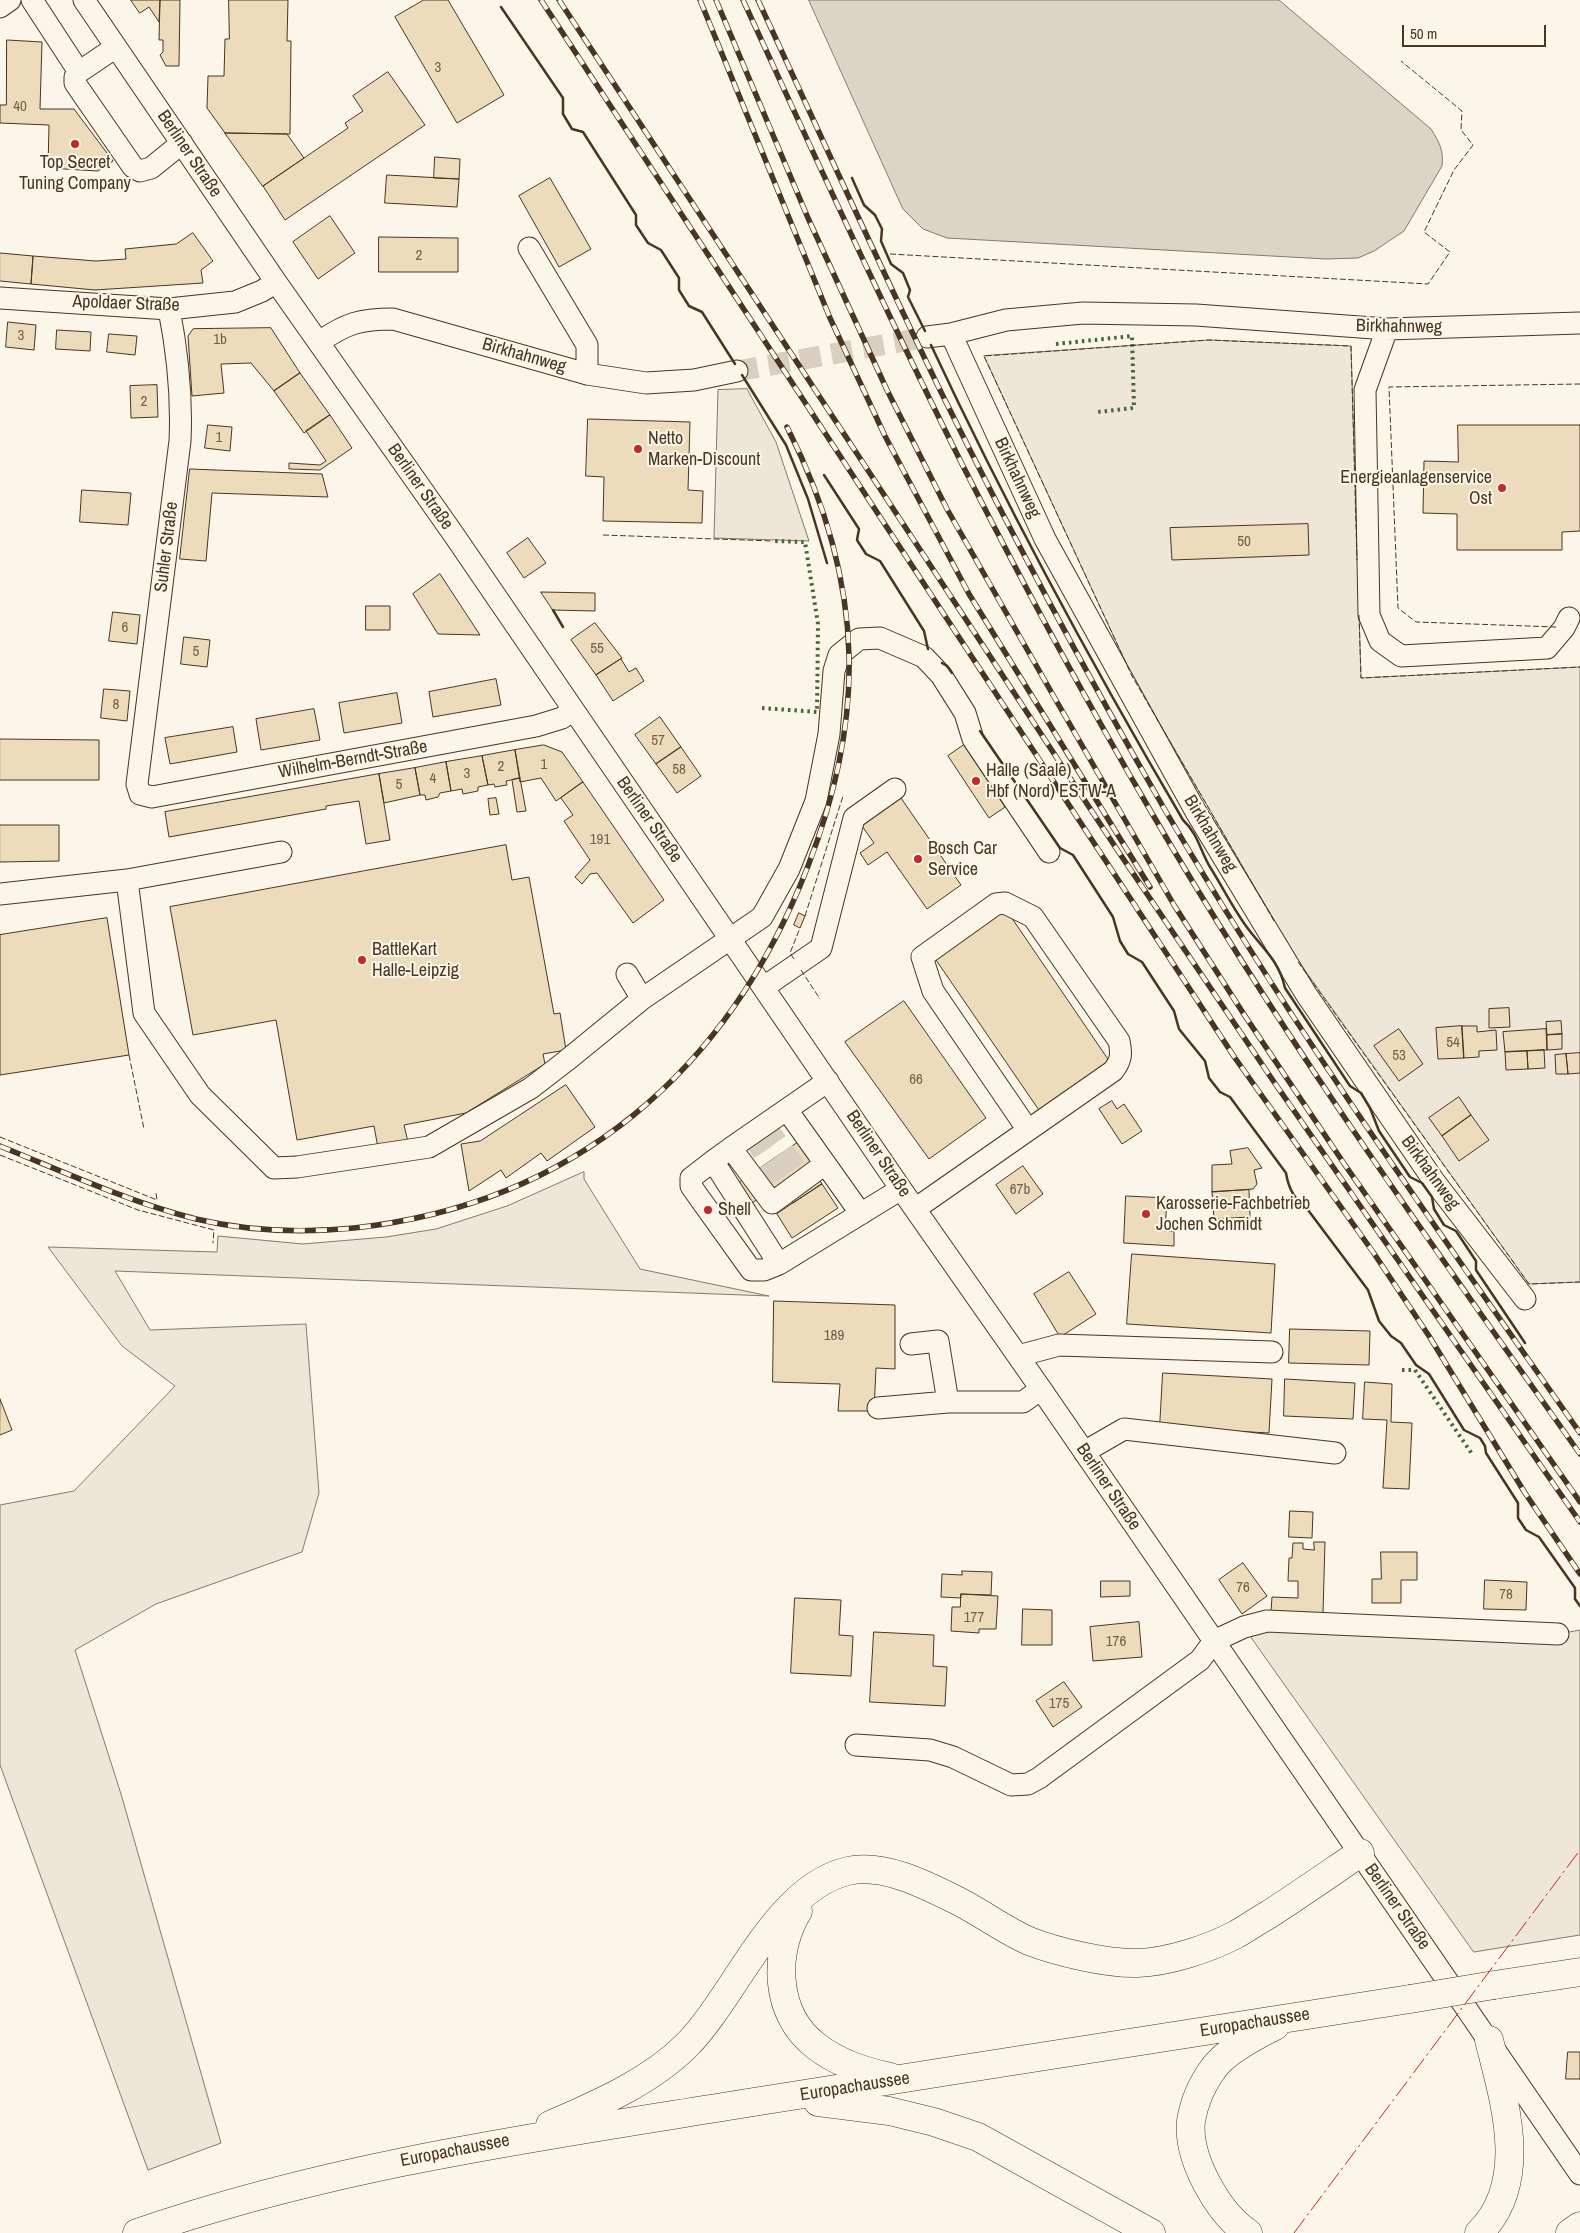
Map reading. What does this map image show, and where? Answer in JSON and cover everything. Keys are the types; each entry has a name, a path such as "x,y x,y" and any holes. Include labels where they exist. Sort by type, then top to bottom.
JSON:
{"main road":[{"path":"514,2140 603,2101 632,2086 658,2069 686,2046 708,2022 779,1918 814,1885 849,1871 880,1871 921,1882 978,1911 1029,1941 1079,1956 1138,1963 1187,1954 1235,1935 1360,1853"},
{"path":"814,1885 794,1918 785,1938 782,1958 784,1996 792,2015 801,2031 815,2045 834,2058 852,2067 901,2080"},
{"name":"Europachaussee","path":"137,2233 205,2210 302,2183 359,2169 514,2140 1410,1999 1494,1984 1580,1972"},
{"path":"1248,2233 1241,2228 1212,2196 1195,2157 1191,2122 1199,2094 1214,2067 1247,2041 1293,2017"},
{"path":"1479,2233 1496,2208 1505,2186 1510,2157 1507,2112 1489,2040"},
{"path":"782,2098 889,2111 934,2122 978,2137 1151,2233"},
{"path":"1570,2233 1580,2226"}],"street":[{"path":"0,7 10,0"},
{"path":"32,0 79,72"},
{"name":"Berliner Straße","path":"84,0 276,282 764,987 901,1189 1041,1389 1580,2174"},
{"path":"116,47 79,72 75,78 75,83 133,167 140,171 151,168 182,143"},
{"path":"529,248 587,345 587,374"},
{"name":"Apoldaer Straße","path":"0,298 169,309 235,302 276,282"},
{"name":"Suhler Straße","path":"137,784 180,441 181,424 169,309"},
{"name":"Birkhahnweg","path":"927,337 951,334 1006,320 1083,312 1196,315 1387,329 1576,330"},
{"name":"Birkhahnweg","path":"319,342 341,327 368,319 393,318 587,374 646,383 694,380 737,371"},
{"path":"1387,329 1364,390 1369,616 1380,641 1401,656 1547,648 1564,628 1569,618"},
{"name":"Birkhahnweg","path":"951,334 1045,539 1196,812 1306,994 1434,1181 1525,1299"},
{"path":"127,880 144,1013 200,1095 274,1168 297,1167 429,1147 531,1088 642,999 762,917 788,869 816,801 829,734 834,671 839,655 859,639 880,638 924,657 941,675 965,713 973,739 1049,852"},
{"name":"Wilhelm-Berndt-Straße","path":"137,784 140,794 152,797 536,726 562,718 573,710"},
{"path":"764,987 821,948 854,818 895,789"},
{"path":"0,894 127,880 281,852"},
{"path":"915,1209 1113,1071 1120,1062 1122,1052 1119,1041 1033,918 1005,903 996,904 922,957 933,991 1028,1130"},
{"path":"626,974 642,999"},
{"path":"828,1081 713,1161 691,1178 691,1186 751,1270 764,1270 779,1264 901,1189"},
{"path":"787,1110 860,1214"},
{"path":"732,1148 772,1204 825,1164"},
{"path":"713,1161 779,1264"},
{"path":"911,1344 938,1341 948,1402"},
{"path":"1018,1356 1059,1345 1272,1352"},
{"path":"878,1408 948,1402 1022,1402 1041,1389"},
{"path":"1084,1452 1124,1429 1335,1453"},
{"path":"856,1744 930,1750 953,1757 1011,1785 1028,1784 1039,1778 1200,1660 1214,1641 1244,1627 1267,1621 1558,1634"}],"shaded area":[{"path":"809,0 1279,0 1431,129 1440,146 1442,166 1404,231 1374,251 1358,258 1326,259 947,238 923,229 903,209"},
{"path":"1209,340 1351,346 1361,678 1580,667 1580,1282 1529,1284 1294,955 1132,676 984,356"},
{"path":"747,389 776,442 809,541 714,538 718,390"},
{"path":"584,1172 584,1179 640,1269 769,1296 115,1271 150,1330 306,1324 319,1493 302,1552 156,1604 75,1650 121,1794 221,2143 148,2170 0,1765 0,1505 74,1491 175,1386 122,1346 48,1247 217,1252 218,1236 303,1244 386,1237 436,1229 507,1206"},
{"path":"1244,1627 1558,1634 1580,1630 1580,1935 1474,1952"}],"building":[{"path":"131,0 160,0 159,22 149,7 140,13"},
{"path":"180,0 179,66 166,66 160,55 163,52 163,40 159,40 160,1"},
{"path":"229,0 288,0 287,41 291,41 290,134 225,133 207,108 208,76 224,76 225,39 229,39"},
{"path":"424,0 448,0 504,95 457,123 395,17"},
{"path":"7,40 42,42 40,109 74,109 113,161 98,171 48,168 49,125 0,123 0,105 6,105"},
{"path":"388,72 425,125 285,220 263,186 348,128 345,123 363,111 353,96"},
{"path":"225,133 287,134 304,158 263,186"},
{"path":"435,157 460,159 459,179 434,178"},
{"path":"387,175 459,179 457,207 385,203"},
{"path":"550,178 591,249 559,267 519,196"},
{"path":"330,216 355,253 318,279 293,242"},
{"path":"193,233 213,261 201,270 203,283 95,290 31,284 33,256 96,261 126,259 125,249 176,244"},
{"path":"379,237 458,238 458,272 379,272"},
{"path":"0,253 33,256 31,284 0,281"},
{"path":"8,322 36,325 34,350 6,347"},
{"path":"271,328 300,373 274,391 251,363 221,364 224,393 192,396 188,336 193,329"},
{"path":"57,330 91,332 90,351 56,349"},
{"path":"109,334 137,336 135,355 107,352"},
{"path":"300,373 330,415 304,433 274,391"},
{"path":"157,385 158,417 131,418 130,386"},
{"path":"330,415 352,448 320,470 289,469 289,463 320,465 326,461 306,431"},
{"name":"Netto Marken-Discount","path":"588,419 690,422 688,490 703,491 702,523 603,521 604,477 586,476"},
{"path":"208,425 232,427 230,451 205,448"},
{"name":"Energieanlagenservice Ost","path":"1458,425 1580,425 1580,531 1562,532 1562,550 1457,550 1457,514 1423,513 1424,461 1458,462"},
{"path":"190,469 322,474 328,497 212,493 206,561 180,559"},
{"path":"82,490 131,493 128,525 80,522"},
{"path":"1308,524 1309,555 1172,560 1170,528"},
{"path":"528,538 546,563 524,578 507,553"},
{"path":"440,574 480,635 438,634 413,594"},
{"path":"541,592 595,593 595,611 553,610"},
{"path":"366,606 390,606 390,630 366,630"},
{"path":"113,612 140,615 137,644 109,641"},
{"path":"595,623 622,658 596,675 571,640"},
{"path":"184,637 210,640 207,667 181,664"},
{"path":"621,659 629,672 636,668 644,681 613,701 596,675"},
{"path":"496,679 501,705 433,717 429,692"},
{"path":"104,689 130,691 127,721 101,718"},
{"path":"397,693 402,723 344,733 339,703"},
{"path":"314,709 320,740 261,750 256,719"},
{"path":"660,717 681,747 656,764 635,735"},
{"path":"233,727 237,752 170,764 165,738"},
{"path":"0,739 99,740 99,780 0,780"},
{"path":"544,745 562,752 583,782 556,801 541,778 520,782 515,750"},
{"name":"Halle (Saale) Hbf (Nord) ESTW-A","path":"964,745 1005,807 989,818 948,756"},
{"path":"681,747 701,776 677,793 656,764"},
{"path":"515,750 520,778 506,781 507,785 495,787 494,784 488,785 482,756"},
{"path":"482,756 488,785 478,787 478,791 463,794 462,789 451,791 446,762"},
{"path":"446,762 451,791 440,793 438,797 426,800 425,795 420,795 415,768"},
{"path":"415,768 420,795 384,803 379,774"},
{"path":"379,774 390,840 366,844 359,801 326,806 326,809 169,837 165,812"},
{"path":"520,778 526,811 517,812 512,780"},
{"path":"583,782 664,900 633,923 597,873 590,874 582,884 575,877 590,860 564,821 573,815 561,798"},
{"path":"496,798 499,814 490,815 488,799"},
{"name":"Bosch Car Service","path":"901,798 961,885 927,909 887,852 868,865 860,853 874,843 862,826"},
{"path":"0,825 59,825 59,861 0,862"},
{"name":"BattleKart Halle-Leipzig","path":"506,845 512,880 529,877 554,1014 560,1013 566,1050 543,1054 545,1064 466,1113 404,1125 408,1142 378,1148 374,1126 297,1140 276,1020 193,1035 170,907"},
{"path":"1005,908 1114,1068 1043,1116 934,957"},
{"path":"799,913 805,916 800,928 794,925"},
{"path":"107,918 129,1055 0,1075 0,935"},
{"path":"904,1001 986,1118 929,1159 845,1042"},
{"path":"1509,1008 1510,1027 1489,1028 1489,1009"},
{"path":"1561,1021 1562,1034 1547,1035 1546,1022"},
{"path":"1462,1026 1464,1058 1438,1059 1436,1028"},
{"path":"1462,1026 1477,1026 1477,1032 1496,1030 1497,1050 1479,1051 1479,1057 1464,1058"},
{"path":"1399,1029 1423,1064 1399,1081 1374,1046"},
{"path":"1546,1029 1547,1050 1505,1052 1503,1032"},
{"path":"1562,1034 1562,1049 1547,1050 1547,1035"},
{"path":"1544,1050 1545,1068 1528,1069 1527,1051"},
{"path":"1527,1051 1528,1069 1506,1070 1505,1052"},
{"path":"1580,1053 1580,1073 1568,1074 1566,1054"},
{"path":"1566,1054 1568,1074 1556,1074 1555,1055"},
{"path":"566,1085 595,1127 547,1161 541,1153 506,1178 501,1170 469,1191 461,1144 480,1141"},
{"path":"1459,1097 1471,1115 1442,1136 1429,1118"},
{"path":"1112,1101 1117,1109 1124,1104 1142,1131 1122,1144 1099,1109"},
{"path":"1471,1115 1489,1140 1459,1161 1442,1136"},
{"path":"803,1139 817,1160 810,1165 822,1184 793,1203 780,1184 749,1205 757,1216 742,1226 727,1204 742,1193 737,1184"},
{"path":"1248,1148 1262,1168 1254,1170 1257,1184 1253,1189 1212,1192 1212,1165 1232,1164 1230,1151"},
{"path":"1023,1166 1043,1194 1016,1214 996,1185"},
{"name":"Shell","path":"822,1184 838,1208 792,1238 777,1214"},
{"path":"1249,1190 1250,1217 1214,1219 1212,1192"},
{"name":"Karosserie-Fachbetrieb Jochen Schmidt","path":"1126,1196 1167,1198 1165,1231 1174,1231 1174,1246 1124,1243"},
{"path":"1132,1254 1275,1264 1271,1333 1127,1324"},
{"path":"1069,1272 1096,1314 1060,1337 1034,1294"},
{"path":"774,1301 895,1305 895,1369 876,1368 874,1411 838,1411 840,1384 773,1382"},
{"path":"1290,1329 1370,1331 1369,1365 1289,1363"},
{"path":"1163,1373 1272,1379 1269,1433 1160,1427"},
{"path":"1285,1379 1355,1383 1353,1419 1284,1416"},
{"path":"1365,1382 1392,1384 1391,1422 1412,1423 1409,1489 1383,1488 1387,1420 1363,1419"},
{"path":"0,1399 12,1430 0,1435"},
{"path":"1290,1511 1313,1512 1312,1538 1289,1537"},
{"path":"1314,1542 1325,1542 1323,1613 1271,1611 1272,1597 1298,1598 1298,1581 1288,1581 1289,1558 1292,1558 1293,1543 1303,1543 1303,1549 1314,1550"},
{"path":"1381,1552 1417,1552 1417,1580 1401,1580 1401,1603 1372,1603 1372,1579 1381,1579"},
{"path":"1243,1563 1267,1596 1242,1614 1219,1580"},
{"path":"962,1571 992,1572 991,1595 961,1594 961,1598 941,1597 942,1574 962,1575"},
{"path":"1485,1580 1527,1582 1526,1610 1484,1609"},
{"path":"1101,1581 1130,1581 1130,1596 1101,1597"},
{"path":"961,1594 998,1596 996,1629 979,1629 979,1633 951,1631 952,1607 960,1607"},
{"path":"795,1598 841,1600 839,1635 853,1636 851,1676 791,1673"},
{"path":"1023,1609 1052,1610 1052,1645 1022,1645"},
{"path":"1139,1622 1142,1657 1093,1661 1090,1627"},
{"path":"874,1632 934,1635 933,1666 947,1667 945,1706 870,1702"},
{"path":"1064,1682 1082,1707 1053,1727 1036,1701"},
{"path":"1568,2052 1580,2052 1580,2079 1566,2079"}],"tunnel":[{"path":"737,371 927,337"},
{"path":"765,1125 804,1180"},
{"path":"751,1135 788,1191"}],"railway":[{"path":"541,0 1235,1058 1373,1252 1429,1336 1525,1493 1580,1574"},
{"path":"559,0 1118,851 1274,1082 1580,1522"},
{"path":"700,0 830,318 885,436 969,594 1150,887"},
{"path":"716,0 808,218 887,390 947,509 1057,702 1174,905 1245,1016 1345,1165 1580,1502"},
{"path":"743,0 934,408 1055,642 1103,729 1202,898 1306,1060 1414,1219 1580,1454"},
{"path":"758,0 894,295 967,445 1050,603 1165,810 1263,970 1314,1048 1419,1203 1580,1433"},
{"path":"0,1146 121,1195 196,1219 235,1226 275,1230 335,1230 434,1214 507,1190 574,1157 634,1114 688,1064 735,1005 775,939 808,866 833,789 844,736 849,682 849,655 844,596 831,538 822,509 812,481 787,427"}],"hedge":[{"path":"1056,344 1132,336 1134,408 1097,412"},
{"path":"762,708 817,712 818,624 805,542 773,541"},
{"path":"1402,1370 1415,1370 1472,1454"}],"fence":[{"path":"890,254 1428,284 1450,252 1424,232 1454,170 1473,145 1461,130 1462,111 1401,61"},
{"path":"1274,921 1132,676 984,356 1209,340 1351,346 1357,560"},
{"path":"1556,627 1416,622 1398,608 1389,387 1580,384"},
{"path":"603,535 773,541"},
{"path":"1359,615 1361,678 1580,667"},
{"path":"805,916 843,796"},
{"path":"794,959 790,953 800,928"},
{"path":"1298,962 1529,1284 1580,1282"},
{"path":"801,970 820,999"},
{"path":"129,1055 144,1129"},
{"path":"0,1137 157,1200 156,1193"},
{"path":"0,1155 138,1210 214,1230 213,1243"}],"wall":[{"path":"501,7 563,98 563,114 572,129 583,132 636,215 636,225 648,243 661,250 679,278 679,290 689,306 702,312 735,364"},
{"path":"852,178 864,205 875,215 882,229 881,241 891,264 903,273 910,290 908,297 925,331"},
{"path":"931,345 1051,586 1232,904 1246,926 1274,962 1285,988 1350,1086 1361,1093 1370,1108 1379,1131 1410,1177 1422,1183 1432,1197 1434,1209 1444,1225 1456,1231 1476,1261 1476,1270 1525,1343"},
{"path":"742,375 786,445 808,499 827,563"},
{"path":"824,475 859,529 857,540 866,554 880,561 924,631 928,649"},
{"path":"553,610 563,627"},
{"path":"942,663 952,673"},
{"path":"980,731 1060,848 1073,855 1113,917 1120,941 1128,954 1142,962 1174,1011 1179,1029 1205,1061 1209,1078 1220,1092 1230,1097 1286,1173 1289,1185 1296,1198 1308,1210 1368,1290 1379,1321 1391,1336 1401,1343 1416,1365 1429,1374 1464,1430 1480,1438 1485,1446 1486,1453 1518,1503 1518,1518 1526,1530 1539,1537 1575,1588 1575,1599 1580,1606"}],"power":[{"path":"1294,2233 1580,1850"}],"place":[{"name":"Top Secret Tuning Company","path":"75,144"},
{"name":"Netto Marken-Discount","path":"638,449"},
{"name":"Energieanlagenservice Ost","path":"1502,488"},
{"name":"Halle (Saale) Hbf (Nord) ESTW-A","path":"976,781"},
{"name":"Bosch Car Service","path":"918,859"},
{"name":"BattleKart Halle-Leipzig","path":"362,960"},
{"name":"Shell","path":"708,1210"},
{"name":"Karosserie-Fachbetrieb Jochen Schmidt","path":"1146,1214"}]}
